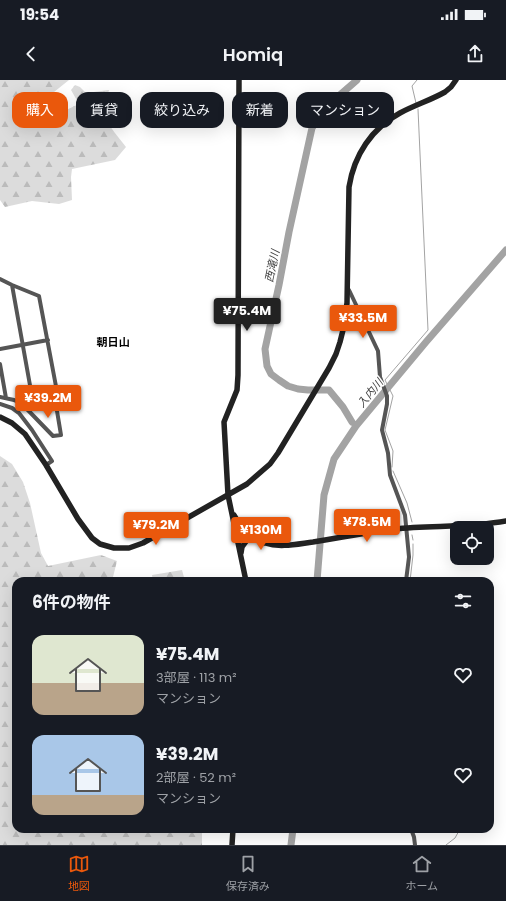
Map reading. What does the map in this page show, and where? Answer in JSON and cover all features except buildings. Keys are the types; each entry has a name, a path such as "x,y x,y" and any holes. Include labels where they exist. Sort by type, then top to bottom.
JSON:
{"street":[{"path":"239,80 238,375 237,390 224,422 228,495 245,577"},
{"path":"0,417 8,420 22,431 46,465 88,534 100,544 114,548 129,548 143,543 247,484 270,464 317,388 336,354 343,330 348,289 350,186 352,172 360,153 369,139 385,123 400,113 445,92 456,80"},
{"path":"0,279 39,296 58,397 55,399 61,434 54,437 22,404 6,398 0,398"},
{"path":"12,285 33,402"},
{"path":"348,289 378,351 380,377 387,396 382,430 388,453 390,475 405,515 407,529 409,557 406,577"},
{"path":"0,349 48,340"},
{"path":"0,364 6,398"},
{"path":"22,404 55,399"},
{"path":"0,404 16,410 24,419 52,461 46,465"},
{"path":"231,508 241,527 250,536 264,543 279,546 315,542 394,529 490,524 506,521"},
{"path":"241,556 242,547 250,536"},
{"path":"232,845 233,833"},
{"path":"412,833 415,845"}],"green space":[{"path":"0,80 69,80 54,92 12,92 12,128 68,128 68,109 76,105 76,128 112,128 126,147 115,160 72,169 72,200 59,204 32,201 5,207 0,200"},
{"path":"75,85 80,87 85,92 76,92 76,99 71,90"},
{"path":"109,90 108,92 94,92"},
{"path":"0,456 12,464 23,482 30,503 41,553 48,566 101,555 117,561 113,577 12,577 12,833 202,833 202,845 0,845"},
{"path":"182,570 184,577 152,577 152,575"}],"waterway":[{"name":"西滝川","path":"352,422 343,407 329,390 298,389 288,386 271,374 267,366 265,349 312,128 326,107 357,80"},
{"path":"416,103 412,86 417,80"},
{"path":"392,467 393,451 385,430 393,396 385,380 428,330 418,109"},
{"name":"入内川","path":"317,577 324,495 334,459 356,426 426,342 506,250"},
{"path":"393,471 407,503 412,522"},
{"path":"412,535 413,540"},
{"path":"410,577 413,544"},
{"name":"入内川","path":"291,845 292,833"},
{"path":"446,845 455,838 458,833"}],"district":[{"name":"朝日山","path":"113,342"}]}
